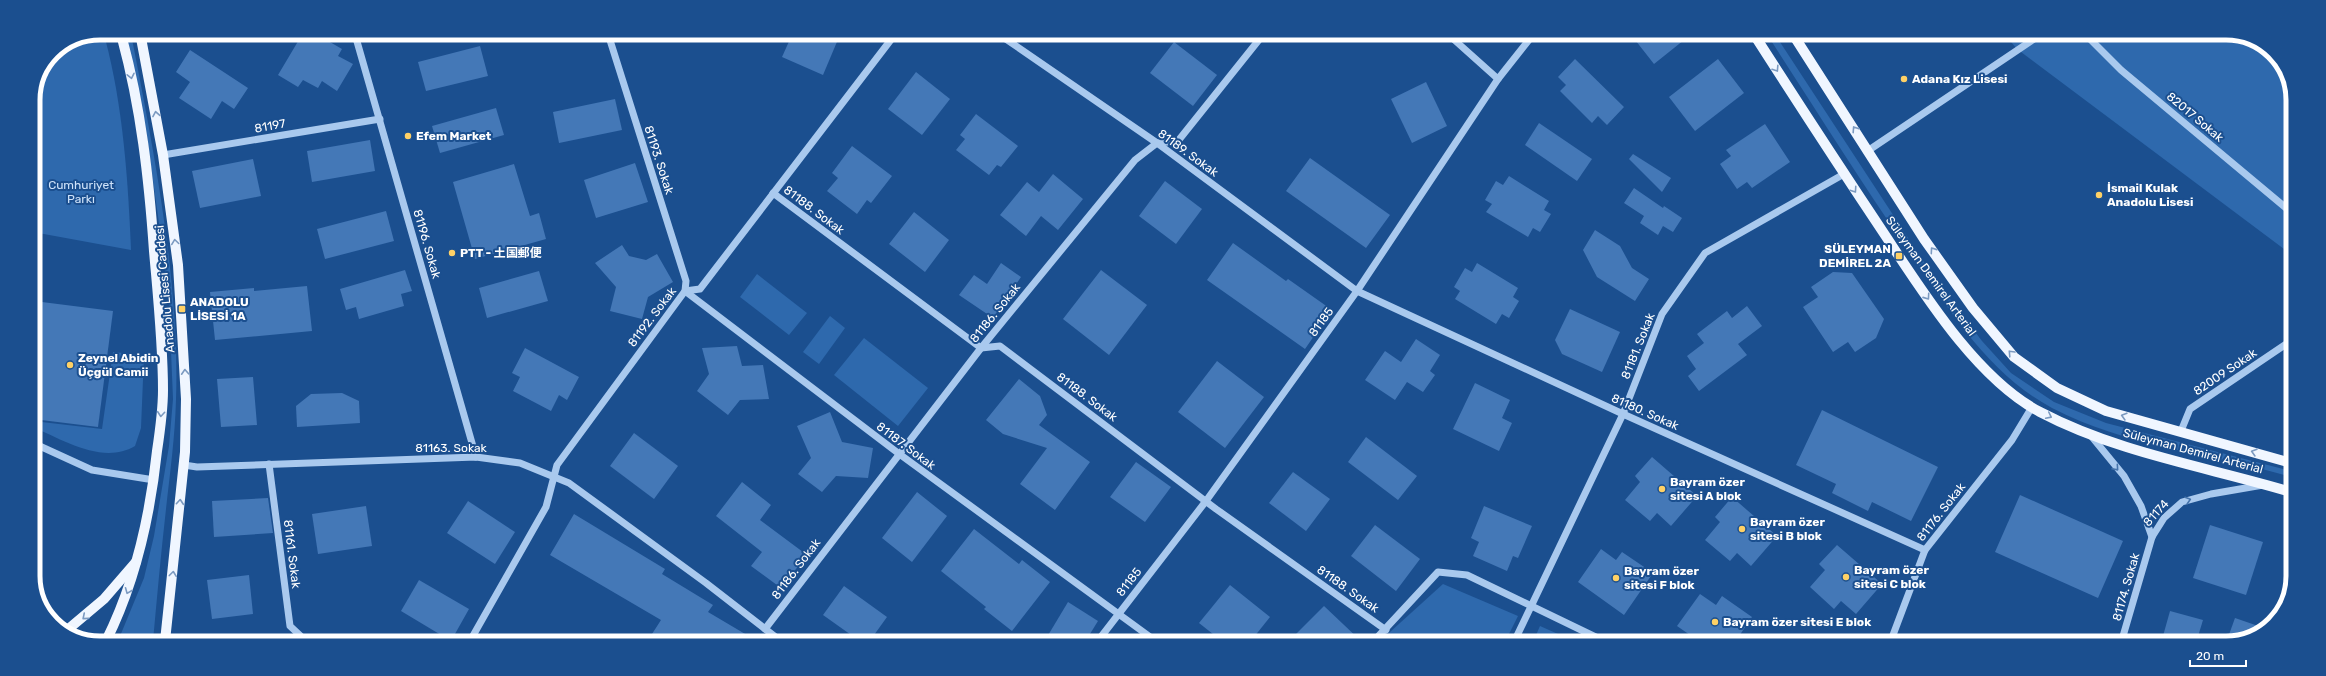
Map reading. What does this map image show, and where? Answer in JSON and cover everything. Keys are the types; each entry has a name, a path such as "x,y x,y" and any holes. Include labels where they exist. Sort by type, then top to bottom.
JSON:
{"main road":[{"name":"Anadolu Lisesi Caddesi","path":"108,636 123,604 139,557 154,480 163,391 160,313 149,180 135,94 122,40"},
{"name":"Anadolu Lisesi Caddesi","path":"141,40 163,155 182,309 186,399 184,465 166,636"},
{"name":"Süleyman Demirel Arterial","path":"1758,40 1844,174 1949,328 1991,375 2032,407 2092,437 2286,491"},
{"name":"Süleyman Demirel Arterial","path":"1797,40 1929,245 1973,308 2014,357 2057,388 2099,407 2286,462"},
{"path":"70,628 104,599 139,557"}],"street":[{"name":"81196. Sokak","path":"357,40 476,457"},
{"name":"81193. Sokak","path":"610,40 686,281 685,291"},
{"name":"81192. Sokak","path":"473,636 546,507 556,465 685,291 700,289 892,40"},
{"name":"81189. Sokak","path":"1007,40 1157,143 1357,290"},
{"path":"1157,143 1178,142 1259,40"},
{"path":"1454,40 1498,79"},
{"name":"81185","path":"1102,636 1206,501 1357,290 1498,79 1529,40"},
{"path":"1869,150 2034,40"},
{"name":"82017 Sokak","path":"2091,40 2121,70 2286,208"},
{"name":"81197","path":"163,155 380,120"},
{"name":"81186. Sokak","path":"765,629 898,454 981,348 1135,160 1157,143"},
{"name":"81181. Sokak","path":"1517,636 1623,414 1662,314 1705,253 1844,174"},
{"name":"81188. Sokak","path":"773,193 981,348 1000,346 1206,501 1386,630"},
{"name":"81180. Sokak","path":"1357,290 1623,414 1925,550"},
{"name":"81187. Sokak","path":"685,291 898,454 1149,636"},
{"name":"82009 Sokak","path":"2181,431 2190,409 2286,344"},
{"name":"81176. Sokak","path":"1893,636 1925,550 2012,440 2032,407"},
{"name":"81174","path":"2092,437 2124,476 2141,506 2152,537"},
{"path":"40,446 92,470 154,480"},
{"name":"81163. Sokak","path":"184,465 197,467 476,457 520,463 553,476 575,487 706,583 774,636"},
{"name":"81161. Sokak","path":"269,464 290,626 301,636"},
{"name":"81174","path":"2152,537 2164,518 2182,502 2211,494 2266,485"},
{"name":"81174. Sokak","path":"2123,636 2152,537"},
{"path":"1380,636 1438,572 1467,575 1530,608 1593,636"}],"green space":[{"name":"Cumhuriyet Parkı","path":"105,40 111,64 124,143 131,250 40,233 41,88 50,66 57,57 66,50 88,41"},
{"path":"127,40 132,40 133,44 150,131 164,222 174,312 176,400 175,428 153,636 120,636 144,578 154,536 169,446 173,399 169,303 147,138"},
{"path":"1771,40 1779,40 1937,282 1982,341 2011,373 2054,402 2106,423 2286,470 2286,476 2139,441 2109,432 2052,408 2029,394 2008,377 1971,338 1939,295 1873,198"},
{"path":"2009,40 2226,40 2242,42 2260,50 2274,63 2280,73 2285,88 2286,251 2017,49"},
{"path":"757,274 807,313 789,335 740,297"},
{"path":"830,316 845,328 819,364 803,352"},
{"path":"864,338 928,388 898,426 834,375"},
{"path":"113,352 144,355 141,428 135,446 123,451 110,453 97,452 70,444 40,430 40,422 102,429"},
{"path":"1443,584 1518,616 1508,636 1386,636"},
{"path":"1540,626 1562,636 1536,636"}],"building":[{"path":"299,40 326,40 342,49 338,56 353,64 337,91 322,81 318,88 303,80 298,87 278,75"},
{"path":"790,40 838,40 823,75 782,57"},
{"path":"1635,40 1684,40 1654,64"},
{"path":"1174,42 1217,75 1193,106 1150,73"},
{"path":"480,46 488,76 426,91 418,62"},
{"path":"190,50 248,88 234,109 222,101 211,119 179,98 190,82 176,72"},
{"path":"1575,59 1624,107 1607,125 1598,116 1592,123 1560,91 1566,85 1558,77"},
{"path":"1718,59 1744,93 1695,131 1669,97"},
{"path":"916,72 950,99 922,135 888,109"},
{"path":"1426,82 1447,126 1412,143 1391,99"},
{"path":"615,99 622,130 559,143 553,112"},
{"path":"496,108 504,135 440,153 432,126"},
{"path":"976,114 1018,146 1001,167 997,165 989,175 956,150 965,139 960,135"},
{"path":"1539,123 1592,159 1577,181 1525,145"},
{"path":"1765,124 1790,162 1752,188 1747,182 1737,189 1720,164 1731,156 1726,150"},
{"path":"370,140 375,171 312,182 307,151"},
{"path":"852,146 892,176 871,203 867,200 857,214 827,191 838,178 832,173"},
{"path":"1633,154 1671,178 1662,192 1629,159"},
{"path":"1310,158 1390,215 1366,248 1286,191"},
{"path":"253,159 261,196 200,208 192,171"},
{"path":"635,163 648,202 596,218 584,180"},
{"path":"514,164 530,216 539,213 546,239 475,259 453,182"},
{"path":"1053,174 1083,199 1058,230 1041,216 1026,236 1000,215 1027,182 1039,192"},
{"path":"1509,176 1549,201 1544,210 1551,214 1540,232 1533,228 1528,237 1486,212 1492,204 1485,200 1496,181 1503,185"},
{"path":"1165,181 1202,209 1176,244 1139,216"},
{"path":"1634,188 1663,208 1664,206 1682,218 1673,232 1663,226 1658,235 1640,223 1644,216 1624,203"},
{"path":"386,211 394,241 325,259 317,229"},
{"path":"914,212 949,240 925,272 889,244"},
{"path":"1595,230 1620,246 1632,268 1649,279 1635,301 1597,277 1583,250"},
{"path":"1233,243 1286,281 1288,279 1332,310 1305,349 1207,280"},
{"path":"622,245 629,256 646,260 657,254 673,282 648,297 642,319 610,311 616,287 595,263"},
{"path":"1001,263 1021,277 993,318 959,295 974,275 987,284"},
{"path":"1477,263 1518,288 1513,297 1519,301 1509,318 1502,314 1496,324 1455,299 1460,291 1454,287 1465,268 1472,272"},
{"path":"405,270 412,291 401,294 404,306 359,319 356,307 346,310 340,289"},
{"path":"1101,270 1147,305 1109,355 1063,319"},
{"path":"539,271 548,301 487,318 479,288"},
{"path":"1833,272 1852,273 1884,319 1876,338 1855,352 1848,342 1833,352 1803,307 1818,297 1811,287"},
{"path":"307,286 312,331 215,340 210,292 254,288 254,291"},
{"name":"Zeynel Abidin Üçgül Camii","path":"40,302 113,311 98,427 40,420"},
{"path":"1747,306 1762,326 1738,344 1747,355 1699,391 1688,376 1696,369 1687,356 1704,343 1697,334 1727,311 1732,318"},
{"path":"1570,309 1620,332 1602,372 1562,354 1555,340"},
{"path":"1416,339 1440,355 1430,371 1435,375 1423,392 1407,382 1395,400 1365,380 1385,351 1401,362"},
{"path":"737,346 742,366 763,365 769,399 740,400 728,415 697,391 709,374 702,348"},
{"path":"525,348 579,377 567,400 559,395 551,411 513,391 520,377 512,373"},
{"path":"1217,361 1264,397 1225,448 1178,412"},
{"path":"253,377 257,425 221,427 217,379"},
{"path":"1019,379 1040,396 1047,415 1039,425 1090,462 1055,510 1020,484 1047,448 1003,434 986,420"},
{"path":"1475,383 1510,400 1502,418 1512,423 1499,451 1453,429"},
{"path":"342,393 359,401 360,423 297,427 296,406 311,394"},
{"path":"1822,410 1938,467 1911,521 1872,502 1868,511 1832,493 1836,484 1796,465"},
{"path":"830,412 842,442 873,448 868,478 836,476 822,492 798,474 811,458 797,426"},
{"path":"634,433 678,466 654,499 610,466"},
{"path":"1366,437 1417,476 1398,500 1348,462"},
{"name":"Bayram özer sitesi A blok","path":"1652,457 1697,496 1671,526 1657,513 1650,521 1625,500 1640,482 1635,476"},
{"path":"1136,462 1171,487 1145,522 1110,497"},
{"path":"1293,472 1330,499 1306,531 1269,503"},
{"path":"742,482 771,505 760,520 807,555 781,588 751,566 762,552 716,516"},
{"path":"917,492 947,516 912,562 882,538"},
{"path":"2020,495 2123,541 2098,598 1995,552"},
{"name":"Bayram özer sitesi B blok","path":"1732,497 1777,536 1751,566 1737,553 1730,561 1705,540 1720,522 1715,517"},
{"path":"268,498 273,533 214,537 212,501"},
{"path":"468,501 515,532 495,564 447,533"},
{"path":"366,506 372,546 318,554 312,514"},
{"path":"1484,506 1532,526 1518,558 1513,556 1507,571 1473,556 1479,542 1471,538"},
{"path":"574,514 665,569 662,574 713,605 708,612 749,636 656,636 652,634 661,620 550,555"},
{"path":"1375,525 1420,559 1396,591 1351,556"},
{"path":"2210,525 2263,542 2246,595 2193,578"},
{"path":"974,529 1019,564 1022,560 1050,582 1012,631 984,609 986,607 941,571"},
{"name":"Bayram özer sitesi C blok","path":"1837,545 1882,584 1856,614 1841,601 1834,609 1810,587 1825,570 1819,564"},
{"name":"Bayram özer sitesi F blok","path":"1601,549 1616,560 1622,552 1653,573 1624,615 1578,582"},
{"path":"249,575 253,614 212,619 207,580"},
{"path":"419,580 469,609 454,636 443,636 401,611"},
{"path":"1230,585 1270,617 1255,636 1215,636 1199,623"},
{"path":"844,586 887,617 873,636 853,636 823,615"},
{"name":"Bayram özer sitesi E blok","path":"1700,594 1716,605 1722,596 1752,617 1739,636 1691,636 1677,626"},
{"path":"1068,602 1098,621 1089,636 1048,636"},
{"path":"1324,606 1356,636 1298,636 1296,634"},
{"path":"2170,611 2203,620 2198,636 2163,636"},
{"path":"2235,618 2259,626 2246,633 2229,636"}],"place":[{"name":"Adana Kız Lisesi","path":"1904,79"},
{"name":"Efem Market","path":"408,136"},
{"name":"İsmail Kulak Anadolu Lisesi","path":"2099,195"},
{"name":"PTT - 土国郵便","path":"452,253"},
{"name":"SÜLEYMAN DEMİREL 2A","path":"1899,256"},
{"name":"ANADOLU LİSESİ 1A","path":"182,309"},
{"name":"Zeynel Abidin Üçgül Camii","path":"70,365"},
{"name":"Bayram özer sitesi A blok","path":"1662,489"},
{"name":"Bayram özer sitesi B blok","path":"1742,529"},
{"name":"Bayram özer sitesi C blok","path":"1846,577"},
{"name":"Bayram özer sitesi F blok","path":"1616,578"},
{"name":"Bayram özer sitesi E blok","path":"1715,622"}]}
